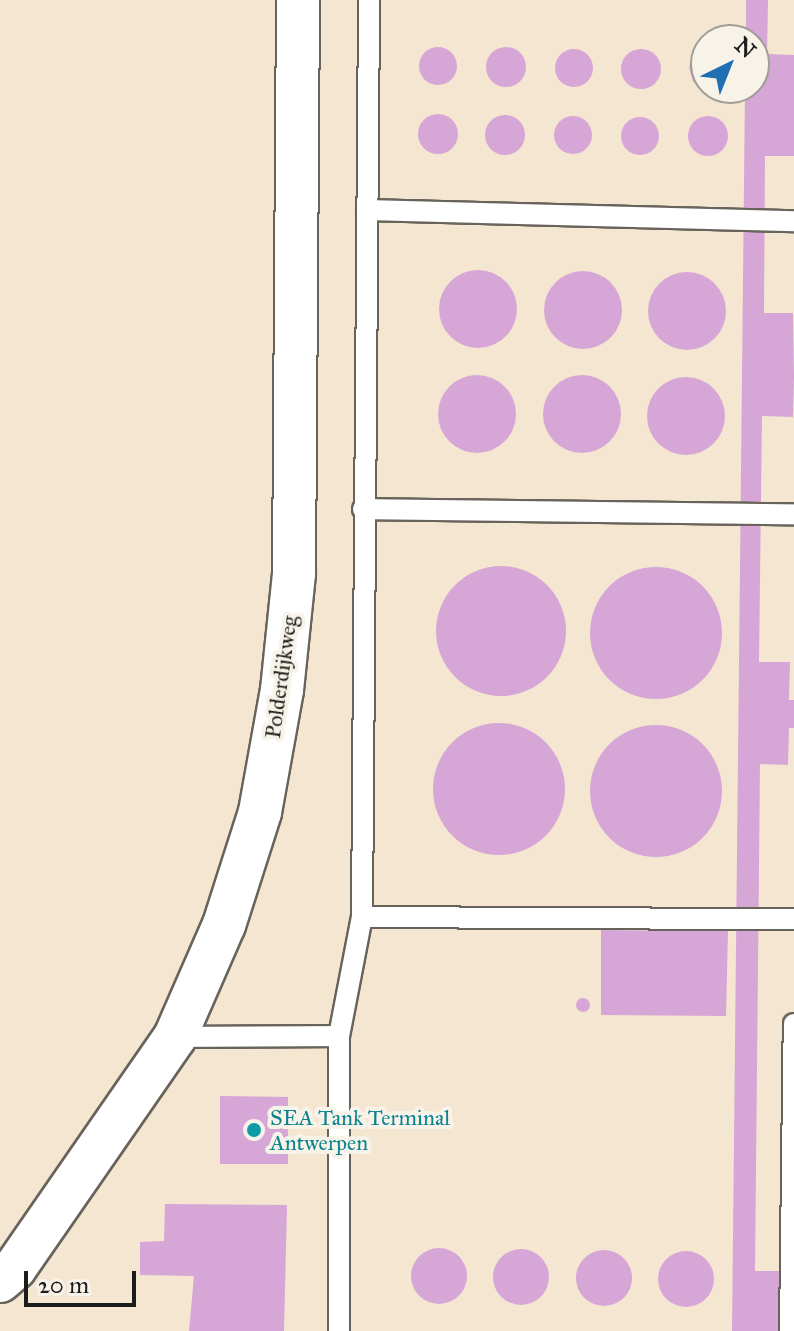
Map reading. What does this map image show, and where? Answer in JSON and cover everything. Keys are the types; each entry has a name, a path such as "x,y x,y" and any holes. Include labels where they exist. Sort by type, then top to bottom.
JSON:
{"street":[{"name":"Polderdijkweg","path":"0,1281 15,1268 175,1037 224,925 260,812 282,690 294,573 298,0"}],"lane":[{"path":"339,1331 339,1036 362,917 369,0"},
{"path":"367,210 794,221"},
{"path":"363,509 794,514"},
{"path":"362,917 794,919"},
{"path":"790,1331 794,1024"},
{"path":"175,1037 339,1036"}],"building":[{"path":"746,0 768,0 768,24 746,24"},
{"path":"438,47 452,52 457,66 452,80 438,85 424,80 419,66 424,52"},
{"path":"506,47 520,53 526,67 520,81 506,87 492,81 486,67 492,53"},
{"path":"574,49 588,54 593,68 588,82 574,87 560,82 555,68 560,54"},
{"path":"641,49 655,55 661,69 655,83 641,89 627,83 621,69 627,55"},
{"path":"770,54 794,55 794,156 765,156 764,313 793,313 794,378 793,417 762,416 759,662 790,662 789,700 794,700 794,728 789,728 788,765 760,764 755,1271 781,1271 794,1331 732,1331 745,104 770,104"},
{"path":"438,114 452,120 458,134 452,148 438,154 424,148 418,134 424,120"},
{"path":"505,115 519,121 525,135 519,149 505,155 491,149 485,135 491,121"},
{"path":"573,116 586,122 592,135 586,148 573,154 560,148 554,135 560,122"},
{"path":"708,116 722,122 728,136 722,150 708,156 694,150 688,136 694,122"},
{"path":"640,117 654,122 659,136 654,150 640,155 626,150 621,136 626,122"},
{"path":"478,270 493,273 506,281 514,294 517,309 514,324 506,337 493,345 478,348 463,345 450,337 442,324 439,309 442,294 450,281 463,273"},
{"path":"583,271 598,274 611,282 619,295 622,310 619,325 611,338 598,346 583,349 568,346 555,338 547,325 544,310 547,295 555,282 568,274"},
{"path":"687,272 702,275 715,283 723,296 726,311 723,326 715,339 702,347 687,350 672,347 659,339 651,326 648,311 651,296 659,283 672,275"},
{"path":"477,375 492,378 505,386 513,399 516,414 513,429 505,442 492,450 477,453 462,450 449,442 441,429 438,414 441,399 449,386 462,378"},
{"path":"582,375 597,378 614,392 621,414 618,429 604,446 582,453 567,450 550,436 543,414 546,399 560,382"},
{"path":"686,377 701,380 718,394 725,416 722,431 708,448 686,455 671,452 654,438 647,416 650,401 664,384"},
{"path":"501,566 526,571 547,585 561,606 566,631 561,656 547,677 526,691 501,696 476,691 455,677 441,656 436,631 441,606 455,585 476,571"},
{"path":"656,567 693,578 711,596 722,633 711,670 693,688 656,699 619,688 601,670 590,633 601,596 619,578"},
{"path":"499,723 524,728 545,743 560,764 565,789 560,814 545,835 524,850 499,855 474,850 453,835 438,814 433,789 438,764 453,743 474,728"},
{"path":"656,725 681,730 702,745 717,766 722,791 717,816 702,837 681,852 656,857 631,852 610,837 595,816 590,791 595,766 610,745 631,730"},
{"path":"601,930 728,931 726,1016 601,1015"},
{"path":"583,998 590,1005 583,1012 576,1005"},
{"name":"SEA Tank Terminal Antwerpen","path":"220,1096 288,1097 288,1164 220,1164"},
{"path":"165,1204 287,1205 284,1331 189,1331 194,1276 140,1275 140,1242 164,1241"},
{"path":"439,1248 458,1257 467,1276 458,1295 439,1304 420,1295 411,1276 420,1257"},
{"path":"521,1249 540,1258 549,1277 540,1296 521,1305 502,1296 493,1277 502,1258"},
{"path":"604,1250 624,1258 632,1278 624,1298 604,1306 584,1298 576,1278 584,1258"},
{"path":"686,1251 705,1260 714,1279 705,1298 686,1307 667,1298 658,1279 667,1260"}],"place":[{"name":"SEA Tank Terminal Antwerpen","path":"254,1130"}]}
